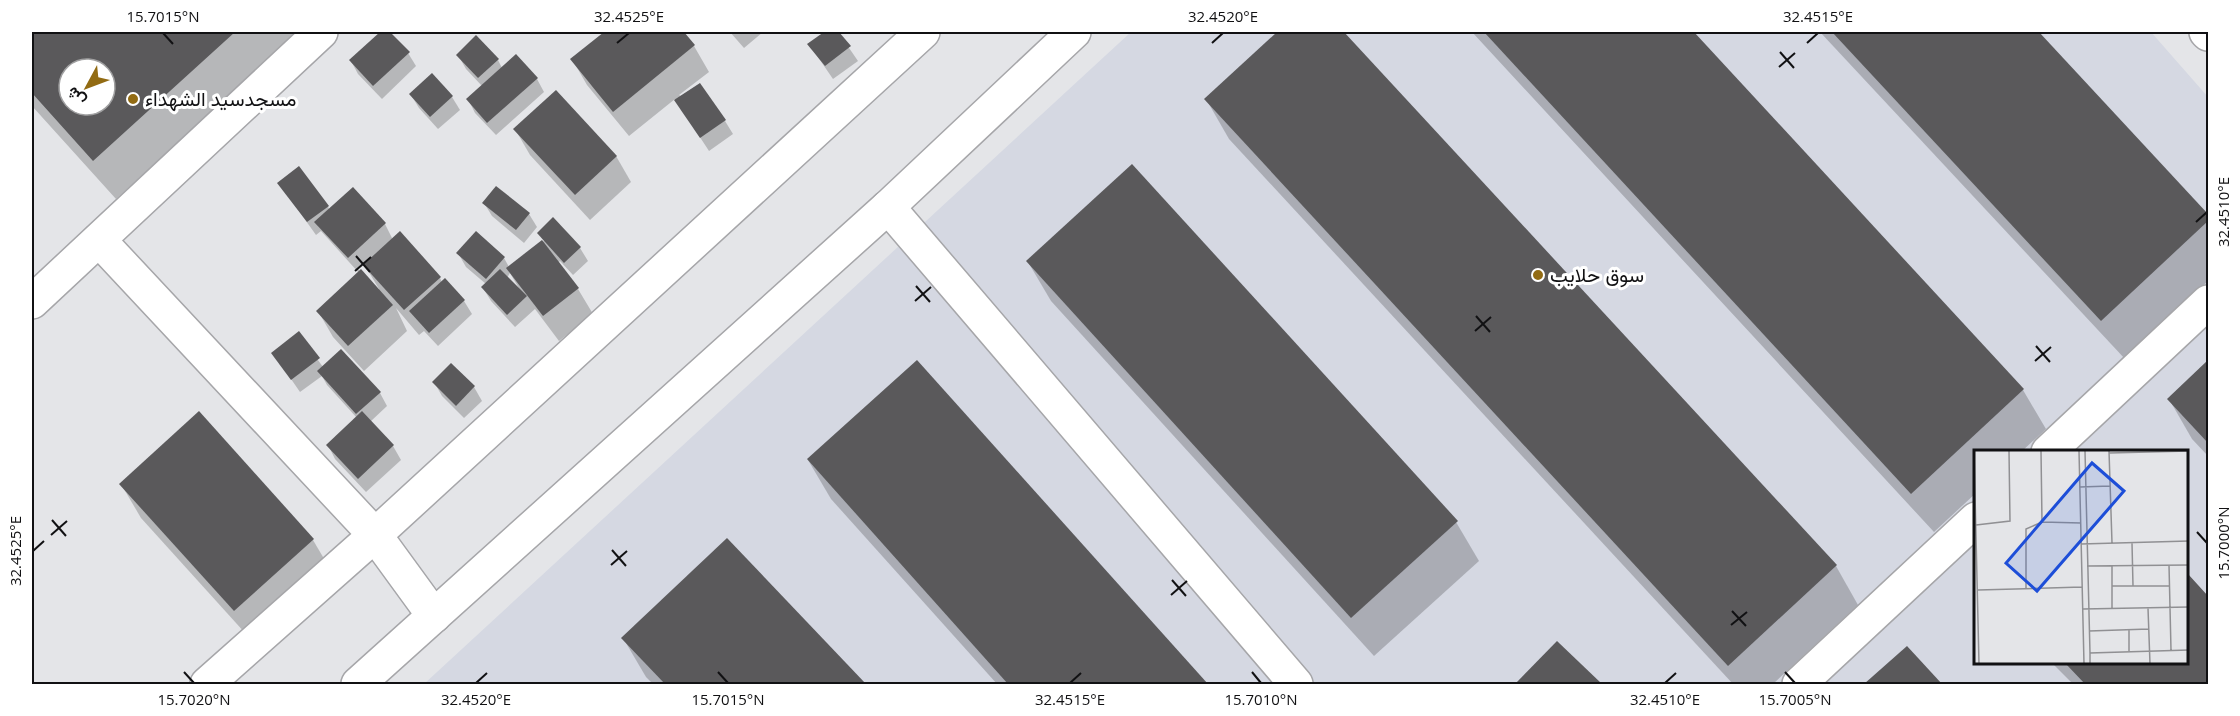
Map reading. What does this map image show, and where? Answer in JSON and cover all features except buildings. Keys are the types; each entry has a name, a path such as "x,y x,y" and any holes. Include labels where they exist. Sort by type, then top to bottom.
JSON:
{"street":[{"path":"32,302 321,32"},
{"path":"207,684 375,535 923,32"},
{"path":"358,684 888,207 1074,32"},
{"path":"888,207 1296,684"},
{"path":"99,240 375,535 434,616"},
{"path":"2050,450 2208,302"},
{"path":"1799,684 1974,521"}],"shaded area":[{"name":"سوق حلايب","path":"1131,32 2151,32 2208,97 2208,684 424,684"}],"place":[{"name":"مسجدسيد الشهداء","path":"133,99"},
{"name":"سوق حلايب","path":"1538,275"}]}
